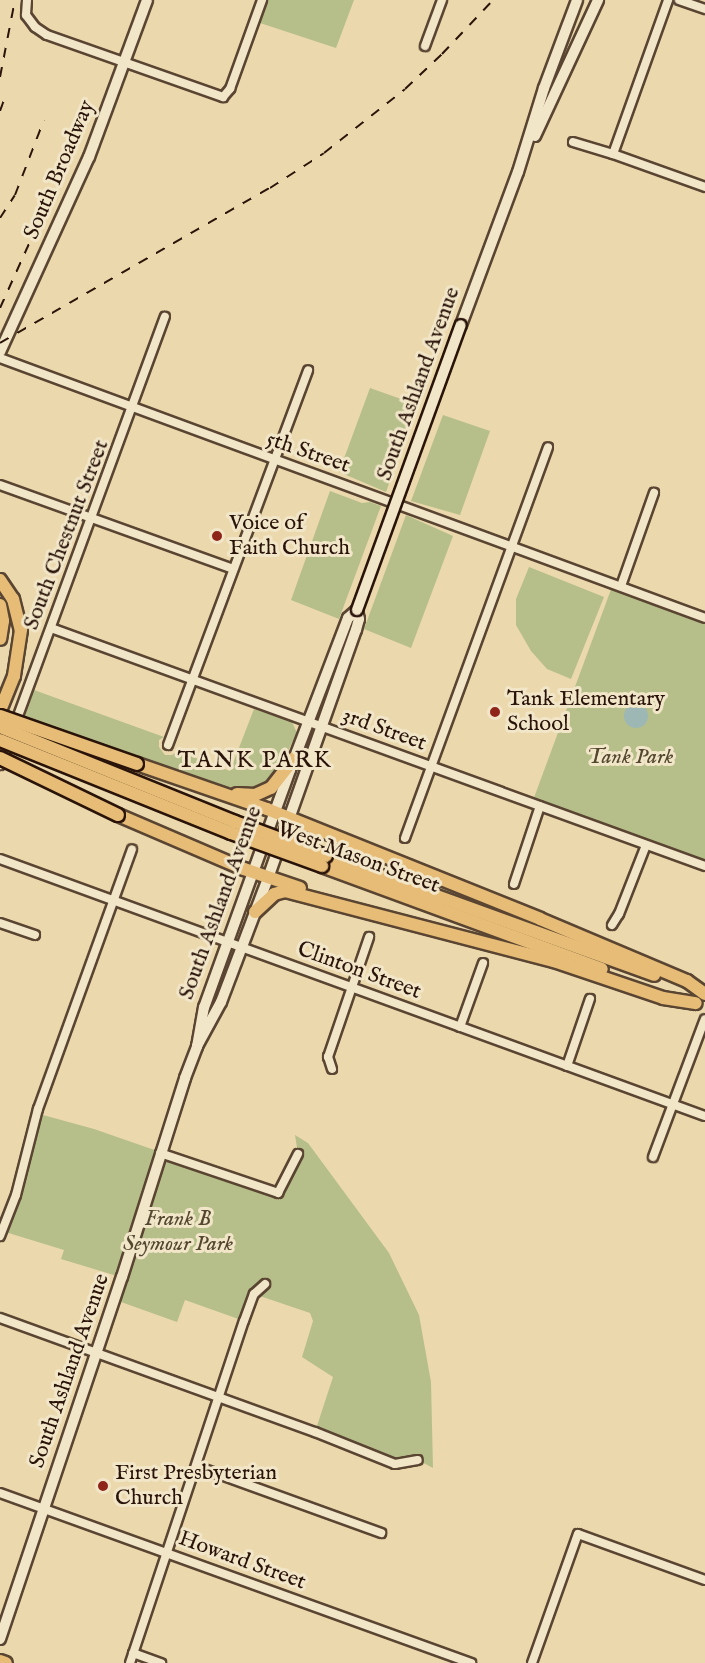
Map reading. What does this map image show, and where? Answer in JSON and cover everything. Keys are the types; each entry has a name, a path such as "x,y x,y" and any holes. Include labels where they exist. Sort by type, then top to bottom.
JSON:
{"main road":[{"name":"South Broadway","path":"0,352 89,157 147,0"},
{"name":"South Ashland Avenue","path":"197,1047 216,1016 268,878 358,623 357,610 518,172 544,88 577,0"},
{"name":"South Ashland Avenue","path":"518,172 598,0"},
{"path":"0,580 13,599 21,630 14,676 0,711"},
{"path":"0,604 3,621 0,639"},
{"name":"South Ashland Avenue","path":"0,1638 132,1250 160,1153 197,1047 202,1012 348,618 357,610"},
{"path":"0,716 275,812 687,981 705,994"},
{"name":"West Mason Street","path":"0,727 235,822 324,861 700,1005"},
{"name":"West Mason Street","path":"0,740 231,833 324,861 705,994"},
{"path":"218,791 248,795 261,794 276,783 295,757"},
{"path":"0,758 118,815 268,878 350,906"},
{"path":"255,912 274,894 285,891 555,961 663,998 700,1005"},
{"path":"0,1661 6,1663"}],"street":[{"path":"27,0 26,15 35,27 47,35 223,97 230,89 262,0"},
{"path":"425,46 442,0"},
{"path":"613,153 669,0"},
{"path":"680,0 705,9"},
{"path":"573,142 613,153 705,187"},
{"name":"South Chestnut Street","path":"0,765 134,407 165,317"},
{"name":"5th Street","path":"0,358 705,618"},
{"path":"168,745 308,370"},
{"path":"405,838 548,447"},
{"path":"0,485 233,569"},
{"path":"621,586 654,493"},
{"name":"3rd Street","path":"51,628 705,866"},
{"path":"514,884 540,806"},
{"path":"612,925 619,914 646,845"},
{"path":"0,1236 16,1195 38,1109 132,849"},
{"name":"Clinton Street","path":"0,859 705,1116"},
{"path":"0,923 35,935"},
{"path":"332,1069 328,1057 369,937"},
{"path":"460,1027 483,963"},
{"path":"567,1066 590,999"},
{"path":"653,1157 705,1018"},
{"path":"160,1153 278,1193 298,1154"},
{"path":"130,1663 253,1297 265,1284"},
{"path":"0,1318 395,1464 418,1460"},
{"path":"196,1466 381,1533"},
{"name":"Howard Street","path":"0,1493 471,1663"},
{"path":"532,1663 578,1534 705,1580"},
{"path":"133,1653 161,1663"}],"green space":[{"path":"262,0 354,0 336,48 254,21"},
{"path":"370,388 418,405 386,492 339,472"},
{"path":"443,415 490,431 460,515 411,501"},
{"path":"330,491 362,503 370,502 381,506 339,619 291,600"},
{"path":"406,515 453,536 411,648 364,629"},
{"path":"529,567 604,597 571,679 547,669 531,651 516,625 516,599"},
{"name":"Tank Park","path":"613,584 705,618 705,866 532,803"},
{"path":"34,690 164,737 159,740 159,747 165,755 172,755 178,751 230,771 254,709 292,722 297,733 275,777 259,790 235,789 176,772 24,719"},
{"name":"Frank B Seymour Park","path":"43,1115 94,1129 278,1193 298,1154 295,1135 308,1143 389,1253 419,1315 431,1382 433,1468 418,1460 401,1465 315,1432 333,1377 302,1357 313,1321 310,1313 254,1294 244,1321 185,1300 177,1322 121,1302 127,1279 61,1259 64,1250 2,1231"}],"water":[{"path":"636,704 641,705 647,711 647,721 641,727 636,728 631,727 625,721 624,716 625,711 631,705"}],"railway":[{"path":"0,77 15,0"},
{"path":"0,343 270,188 324,153 405,89 493,0"},
{"path":"0,111 4,100"},
{"path":"0,218 15,195 44,120"},
{"path":"0,308 82,126"}],"place":[{"name":"Voice of Faith Church","path":"217,536"},
{"name":"Tank Elementary School","path":"495,712"},
{"name":"First Presbyterian Church","path":"103,1486"}],"district":[{"name":"TANK PARK","path":"255,761"}]}
